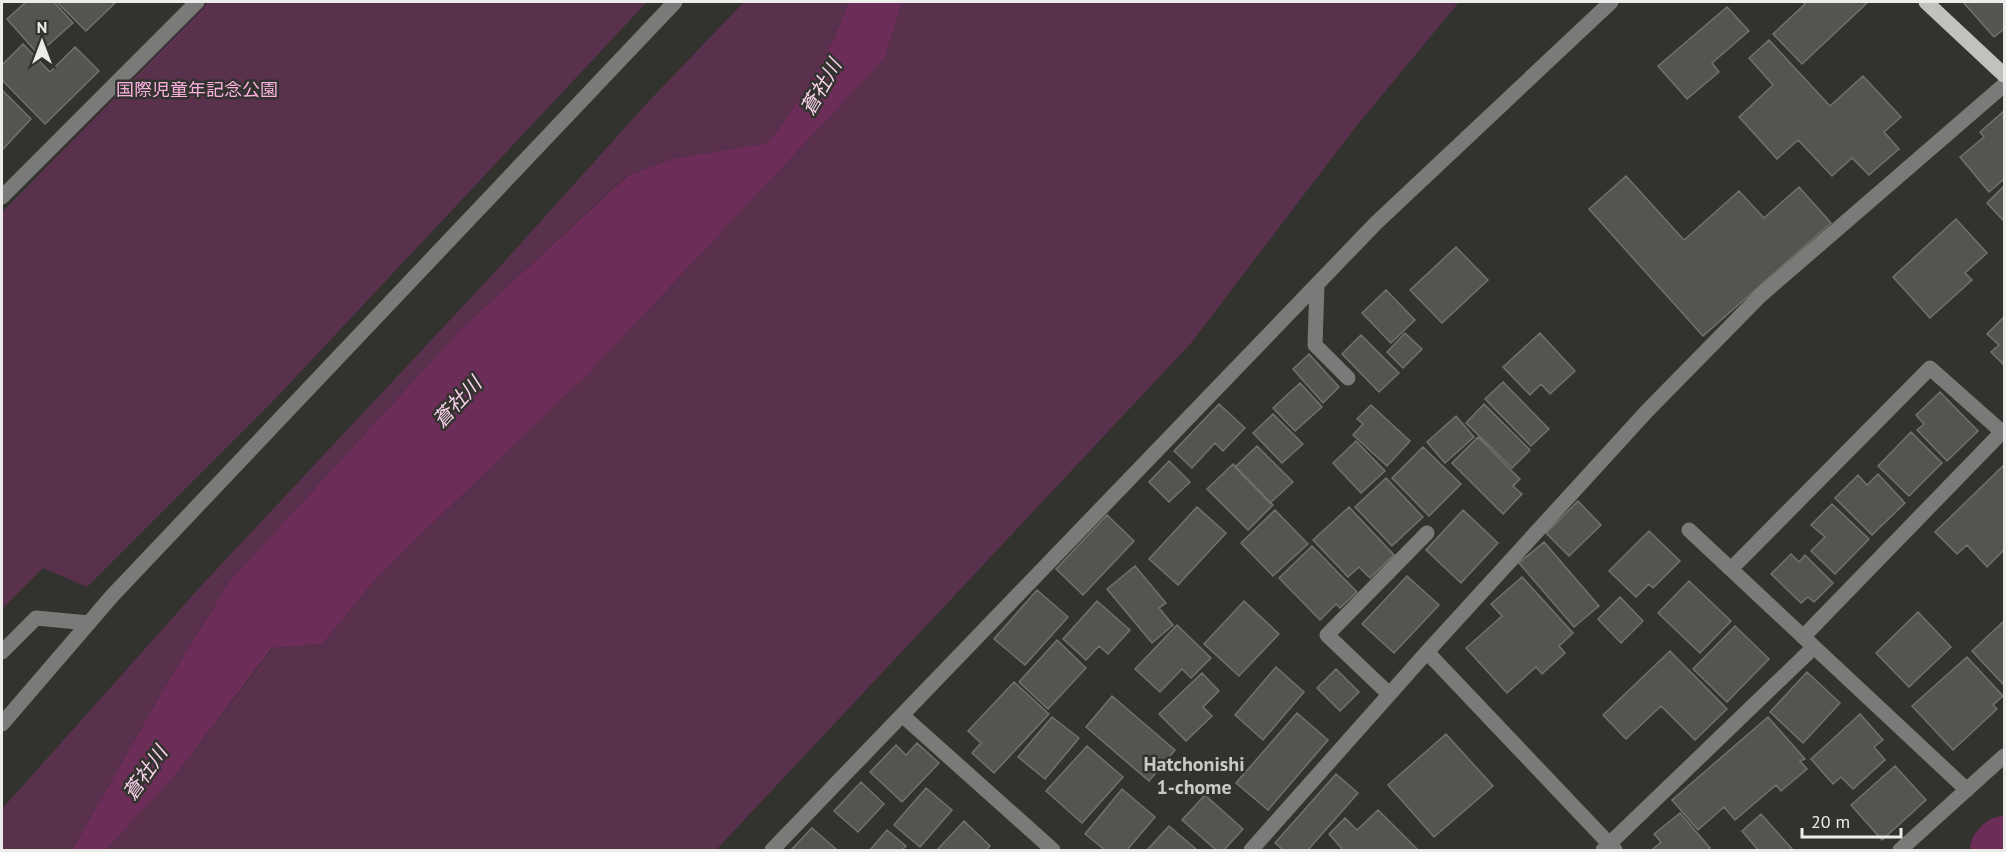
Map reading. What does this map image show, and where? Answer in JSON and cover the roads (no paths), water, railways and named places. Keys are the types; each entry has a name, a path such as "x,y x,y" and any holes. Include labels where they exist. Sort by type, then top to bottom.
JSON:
{"main road":[{"path":"1926,2 2004,75"}],"street":[{"path":"2,197 197,2"},
{"path":"2,724 89,623 675,2"},
{"path":"772,850 1376,223 1611,2"},
{"path":"1251,850 1389,694 1647,411 1760,296 2004,86"},
{"path":"1317,285 1315,345 1348,378"},
{"path":"1427,652 1609,848 1808,642 2003,431 1930,368 1731,569"},
{"path":"1689,530 1967,790"},
{"path":"1389,694 1327,636 1427,533"},
{"path":"2,652 36,618 89,623"},
{"path":"902,715 1053,850"},
{"path":"1900,850 2004,756"}],"water":[{"name":"蒼社川","path":"849,2 902,2 885,58 589,373 380,574 322,644 272,648 174,777 105,850 72,850 169,680 229,582 462,328 628,175 672,159 768,143 814,76"}],"waterway":[{"path":"2000,850 2004,846"}],"district":[{"name":"Hatchonishi 1-chome","path":"1194,776"}],"park label":[{"name":"国際児童年記念公園","path":"197,90"}]}
